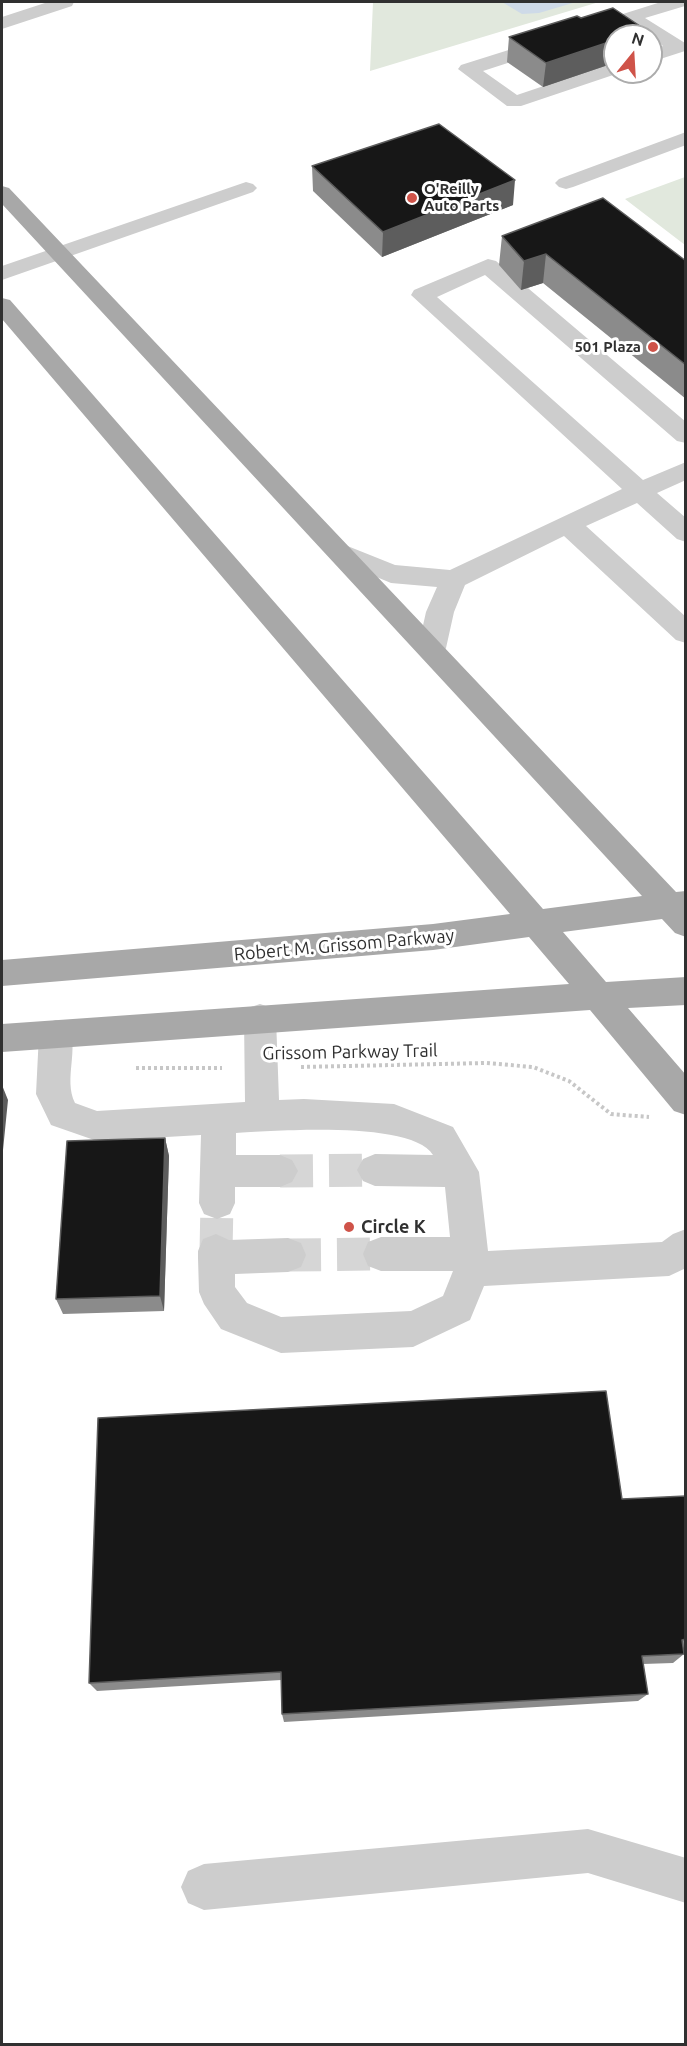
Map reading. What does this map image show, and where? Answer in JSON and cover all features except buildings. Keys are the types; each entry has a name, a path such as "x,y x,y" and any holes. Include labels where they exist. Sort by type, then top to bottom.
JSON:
{"main road":[{"path":"2,192 58,254 680,910"},
{"path":"2,305 450,820 535,924 686,1100"},
{"name":"Robert M. Grissom Parkway","path":"2,973 285,951 680,910"},
{"path":"2,1038 260,1018 686,991"}],"lane":[{"path":"2,23 57,2"},
{"path":"608,24 678,2"},
{"path":"630,17 641,24"},
{"path":"603,26 468,69 514,102 603,72"},
{"path":"663,38 678,47 663,52"},
{"path":"566,183 686,138"},
{"path":"2,273 246,188"},
{"path":"686,435 499,261 422,295 686,533"},
{"path":"340,552 391,574 454,579 686,470"},
{"path":"567,524 686,633"},
{"path":"432,648 441,612 454,579"},
{"path":"260,1018 262,1117"},
{"path":"56,1034 52,1094 63,1114 97,1126 304,1114 394,1119 441,1138 461,1172 471,1262 457,1308 413,1329 281,1335 234,1316 217,1292 216,1254 288,1255"},
{"path":"219,1119 218,1187 280,1171"},
{"path":"375,1170 461,1172"},
{"path":"381,1254 471,1262 669,1259 686,1246"},
{"path":"204,1887 588,1851 686,1881"}],"path":[{"name":"Grissom Parkway Trail","path":"129,1068 260,1068 486,1062 533,1067 568,1081 611,1114 654,1117"}],"shaded area":[{"path":"373,2 599,2 370,71"},
{"path":"685,177 685,245 625,199"}],"water":[{"path":"502,2 576,2 539,13 522,14"}],"tunnel":[{"path":"280,1171 375,1170"},
{"path":"216,1251 217,1203"},
{"path":"288,1255 381,1254"}],"place":[{"name":"O'Reilly Auto Parts","path":"412,198"},
{"name":"501 Plaza","path":"653,347"},
{"name":"Circle K","path":"349,1227"}]}
